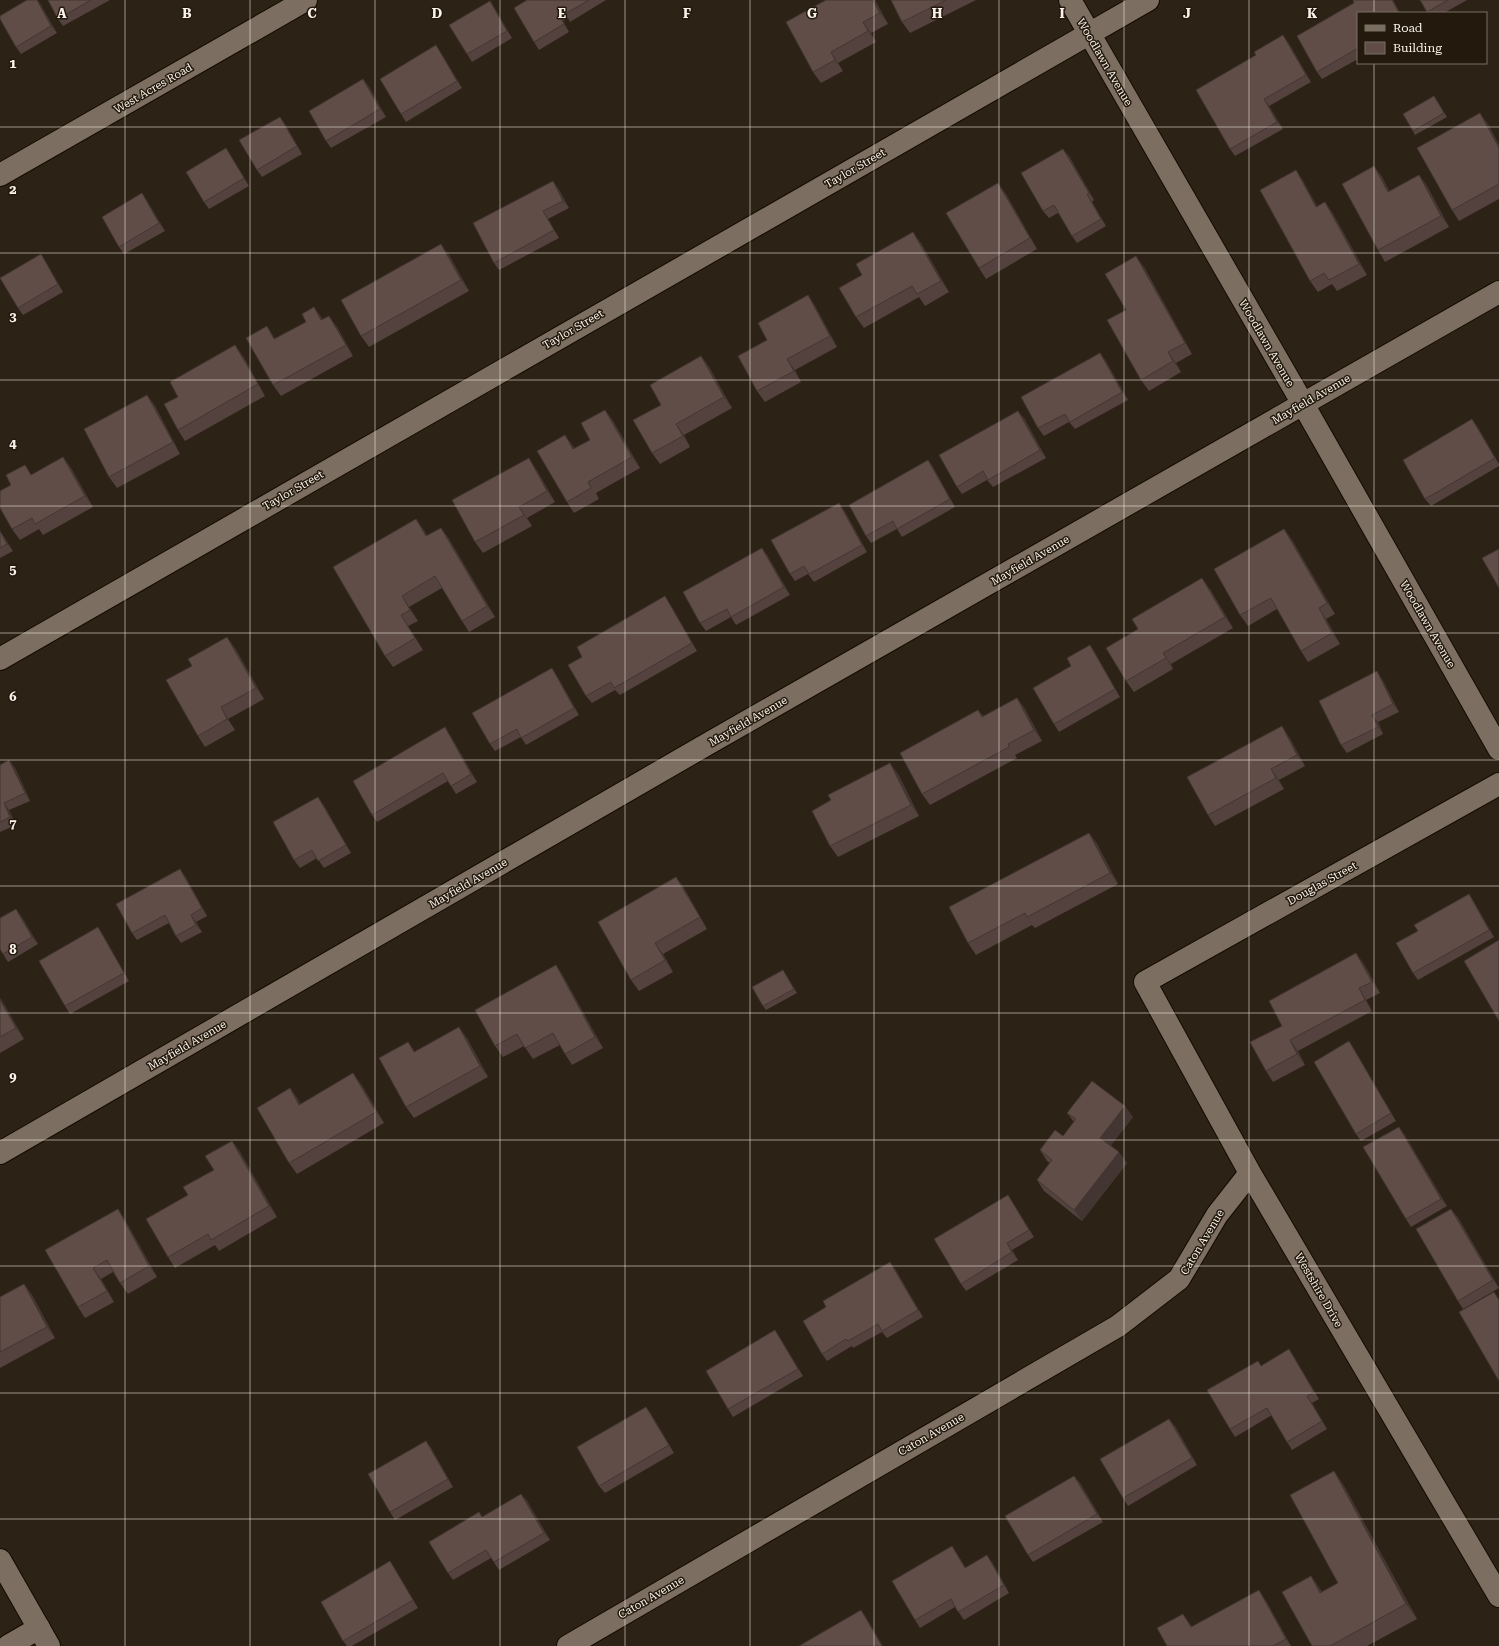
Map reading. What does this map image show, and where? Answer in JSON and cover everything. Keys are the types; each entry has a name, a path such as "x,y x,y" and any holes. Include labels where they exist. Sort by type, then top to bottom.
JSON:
{"street":[{"name":"West Acres Road","path":"0,176 306,0"},
{"name":"Woodlawn Avenue","path":"1070,0 1303,404 1499,749"},
{"name":"Taylor Street","path":"0,659 1148,0"},
{"name":"Mayfield Avenue","path":"0,1153 711,742 1499,292"},
{"name":"Douglas Street","path":"1145,982 1499,784"},
{"name":"Westshire Drive","path":"1145,982 1250,1173 1499,1596"},
{"name":"Caton Avenue","path":"568,1646 1118,1326 1179,1279 1217,1215 1250,1173"},
{"path":"0,1560 44,1637 8,1646"}],"building":[{"path":"27,0 37,0 51,26 16,47 0,19 0,16"},
{"path":"48,0 91,0 58,19"},
{"path":"527,0 589,0 565,14 563,11 558,13 564,24 534,42 514,8"},
{"path":"826,0 873,0 880,13 863,22 868,31 831,52 835,60 813,72 786,22"},
{"path":"891,0 946,0 902,22"},
{"path":"1353,0 1392,0 1398,12 1357,12 1357,49 1317,72 1297,36 1354,3"},
{"path":"1420,0 1448,0 1427,12"},
{"path":"490,1 507,31 467,54 449,25"},
{"path":"1283,35 1306,75 1264,99 1277,122 1230,149 1196,90 1256,55 1254,52"},
{"path":"436,45 457,81 401,114 380,79"},
{"path":"363,79 380,109 326,141 309,111"},
{"path":"1434,96 1444,113 1413,131 1403,114"},
{"path":"1480,113 1499,148 1499,184 1452,210 1417,148"},
{"path":"280,117 297,146 257,170 239,140"},
{"path":"226,148 244,178 204,202 186,172"},
{"path":"1063,149 1089,193 1087,194 1101,219 1072,236 1054,205 1043,211 1021,173"},
{"path":"1374,166 1388,192 1419,175 1441,216 1378,250 1342,184"},
{"path":"1296,170 1316,207 1325,202 1359,264 1329,280 1324,273 1310,281 1260,190"},
{"path":"553,181 563,201 543,211 554,230 494,263 473,223"},
{"path":"998,183 1030,238 979,268 946,213"},
{"path":"142,193 159,223 119,247 102,217"},
{"path":"913,232 941,281 917,294 912,286 856,317 839,288 862,275 856,264"},
{"path":"441,244 461,280 361,336 341,300"},
{"path":"41,254 58,284 18,308 0,278"},
{"path":"1136,256 1185,343 1168,352 1173,361 1141,380 1107,320 1126,310 1105,274"},
{"path":"808,295 830,336 787,359 794,371 757,391 738,356 767,340 758,323"},
{"path":"314,307 321,320 329,316 346,345 273,385 246,338 267,326 274,339 306,322 302,314"},
{"path":"235,345 258,384 178,430 164,404 178,397 170,382"},
{"path":"1100,353 1122,392 1070,422 1065,414 1038,428 1021,397"},
{"path":"701,356 724,397 676,424 683,436 652,453 633,420 661,405 650,385"},
{"path":"147,395 173,442 109,477 84,429"},
{"path":"605,410 632,457 588,482 591,488 567,502 537,451 565,435 573,449 590,440 581,423"},
{"path":"1018,411 1040,450 988,480 983,471 957,487 939,455"},
{"path":"1472,419 1495,458 1425,499 1403,460"},
{"path":"63,457 85,496 35,524 32,518 12,529 0,508 0,491 11,485 6,475 25,465 31,475"},
{"path":"529,458 547,491 519,507 524,515 475,542 452,500"},
{"path":"928,460 950,499 897,529 893,521 866,536 849,505"},
{"path":"839,503 862,545 809,574 804,566 790,574 771,540"},
{"path":"416,519 426,536 441,528 487,606 462,621 435,576 402,596 410,610 401,615 415,638 385,656 333,567"},
{"path":"1284,529 1327,603 1319,608 1332,633 1301,651 1271,598 1240,615 1214,569"},
{"path":"0,531 7,544 0,548"},
{"path":"762,548 784,587 731,617 727,609 700,623 683,592"},
{"path":"1499,549 1499,588 1482,558"},
{"path":"1202,578 1225,617 1163,653 1166,658 1126,681 1106,648 1138,629 1132,619"},
{"path":"665,596 692,643 614,688 611,682 586,696 568,665 582,657 577,647"},
{"path":"227,637 256,688 221,707 227,719 198,736 166,680 192,666 188,659"},
{"path":"1090,645 1115,689 1054,724 1033,688 1071,666 1067,658"},
{"path":"552,668 574,708 521,738 517,729 490,744 472,713"},
{"path":"1377,671 1393,704 1372,715 1378,727 1341,745 1319,701"},
{"path":"1017,698 1034,730 1008,744 1009,747 922,794 900,753 978,710 982,717"},
{"path":"1282,726 1297,755 1271,769 1276,778 1208,815 1187,777"},
{"path":"445,727 471,774 451,786 443,773 372,815 353,781"},
{"path":"9,760 25,793 4,803 10,817 0,822 0,765"},
{"path":"890,763 911,805 830,846 812,811 831,800 828,795"},
{"path":"318,797 346,845 318,861 312,850 294,860 273,822"},
{"path":"1089,833 1110,873 1027,917 1025,913 968,943 949,907"},
{"path":"180,869 202,908 191,915 196,925 176,936 165,915 132,933 116,904"},
{"path":"676,877 700,917 655,943 665,960 631,980 598,922"},
{"path":"1469,894 1489,930 1413,973 1396,943 1418,931 1414,925"},
{"path":"16,909 32,937 3,954 0,949 0,918"},
{"path":"98,927 124,973 65,1006 39,961"},
{"path":"1499,940 1499,1021 1464,961"},
{"path":"1356,953 1372,982 1359,988 1365,1000 1290,1040 1297,1054 1266,1071 1250,1042 1282,1026 1269,1001"},
{"path":"556,965 595,1037 565,1054 553,1033 525,1048 517,1034 495,1046 475,1010"},
{"path":"783,970 794,989 763,1006 752,987"},
{"path":"0,1000 16,1028 0,1037"},
{"path":"459,1027 480,1066 406,1107 379,1058 408,1042 414,1052"},
{"path":"1349,1041 1391,1113 1356,1134 1314,1062"},
{"path":"353,1073 376,1112 289,1163 257,1108 290,1088 299,1105"},
{"path":"1092,1081 1125,1106 1100,1138 1119,1152 1074,1210 1037,1180 1052,1160 1040,1150 1055,1130 1063,1136 1076,1119 1067,1113"},
{"path":"1399,1127 1441,1199 1406,1219 1363,1147"},
{"path":"232,1141 269,1206 211,1240 208,1234 168,1257 146,1219 188,1195 183,1187 214,1170 205,1156"},
{"path":"1008,1195 1029,1230 1007,1243 1012,1252 961,1284 934,1239"},
{"path":"118,1209 149,1266 120,1283 107,1260 93,1268 107,1291 78,1307 45,1250"},
{"path":"1451,1209 1493,1280 1458,1301 1416,1229"},
{"path":"890,1262 918,1310 882,1331 878,1324 848,1341 846,1339 822,1354 803,1321 826,1307 823,1301"},
{"path":"24,1284 47,1327 0,1352 0,1297"},
{"path":"1494,1292 1499,1300 1499,1381 1459,1312"},
{"path":"775,1330 798,1369 728,1409 706,1371"},
{"path":"1289,1349 1314,1392 1307,1396 1322,1421 1287,1442 1267,1408 1230,1429 1207,1390 1258,1361 1261,1366"},
{"path":"646,1407 669,1445 599,1486 577,1447"},
{"path":"1169,1419 1192,1458 1123,1498 1100,1459"},
{"path":"426,1441 448,1479 390,1512 368,1474"},
{"path":"1334,1471 1406,1604 1330,1646 1312,1646 1282,1592 1311,1576 1320,1593 1338,1583 1290,1495"},
{"path":"1074,1476 1097,1514 1028,1555 1005,1516"},
{"path":"521,1494 544,1533 494,1562 486,1550 448,1573 429,1542 479,1512 482,1517"},
{"path":"952,1546 965,1568 987,1555 1004,1585 958,1612 951,1599 915,1620 892,1581"},
{"path":"390,1561 413,1600 343,1641 321,1602"},
{"path":"1259,1590 1286,1639 1273,1646 1167,1646 1157,1628 1183,1614 1191,1627"},
{"path":"861,1610 882,1646 799,1646"}]}
